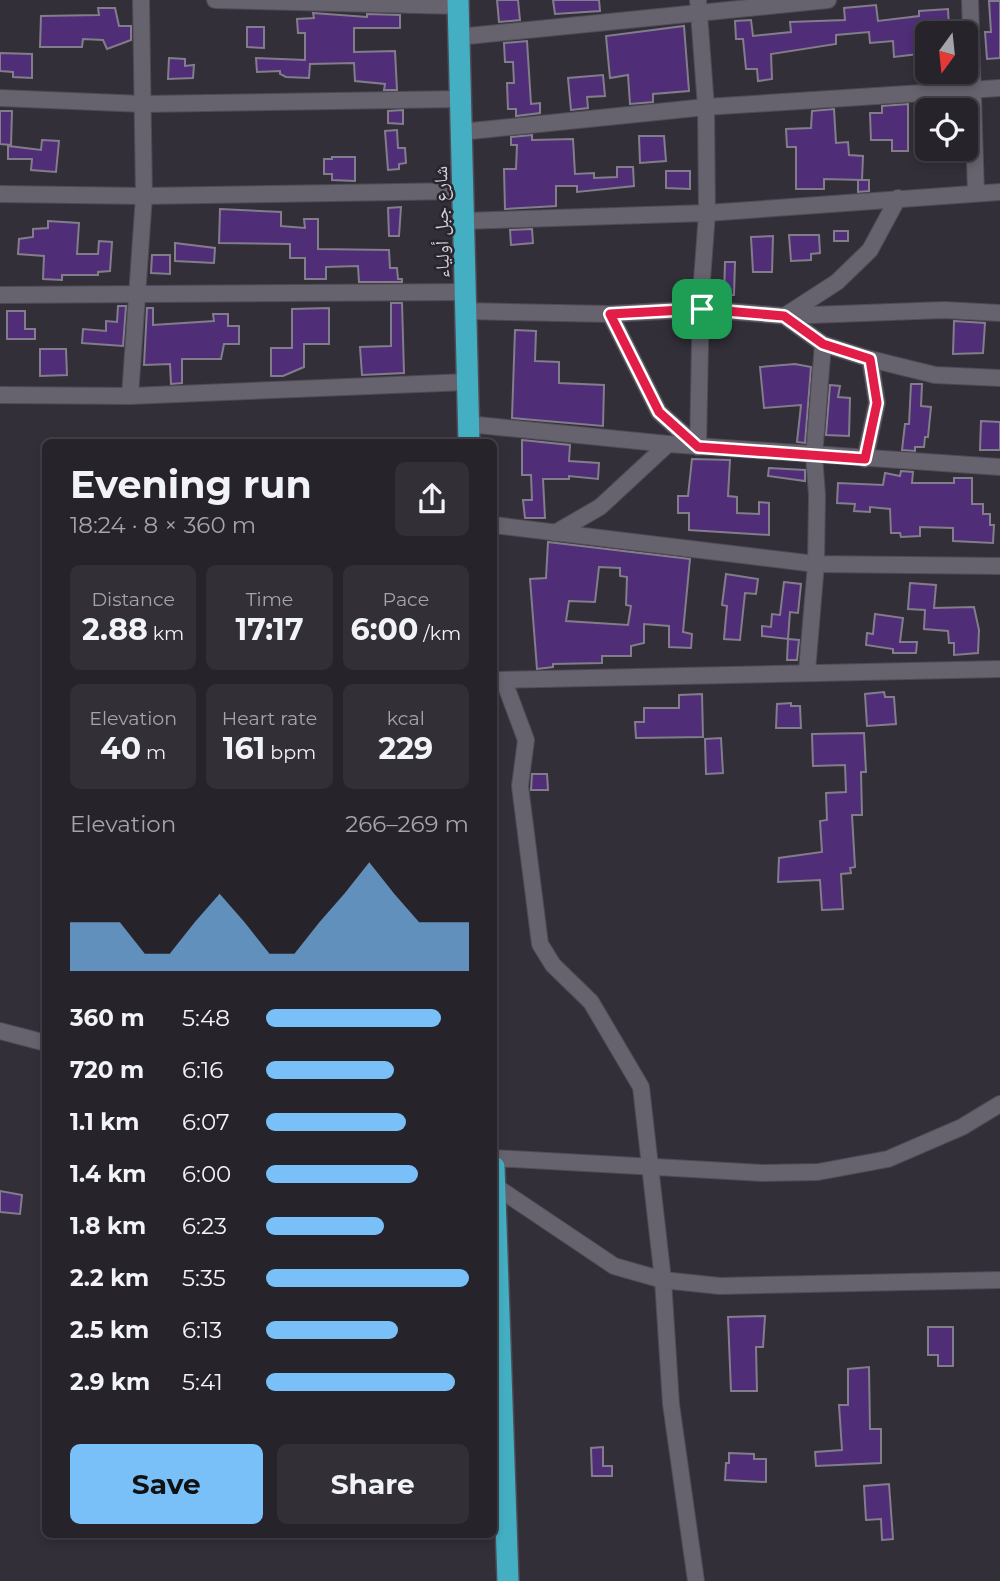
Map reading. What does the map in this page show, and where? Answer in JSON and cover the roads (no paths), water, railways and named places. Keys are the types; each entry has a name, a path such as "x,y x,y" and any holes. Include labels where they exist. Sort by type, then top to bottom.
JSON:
{"highway":[{"name":"شارع جبل أولياء","path":"458,3 469,433"},
{"path":"497,1264 508,1581"}],"street":[{"path":"130,396 144,196 141,0"},
{"path":"215,0 458,3"},
{"path":"458,37 698,7 828,0"},
{"path":"970,0 976,192"},
{"path":"698,7 706,107 707,213 698,447"},
{"path":"461,132 706,107 1000,88"},
{"path":"0,98 144,104 461,99"},
{"path":"0,194 144,196 462,191"},
{"path":"463,221 707,213 1000,192"},
{"path":"784,316 837,282 870,250 898,198"},
{"path":"0,295 465,302 610,314 702,309 784,316 944,310 1000,313"},
{"path":"610,314 659,412 698,447"},
{"path":"784,316 823,344 870,359 935,375 1000,378"},
{"path":"807,671 816,564 817,495 814,456 823,344"},
{"path":"865,459 877,403 870,359"},
{"path":"0,395 130,396 467,382"},
{"path":"469,433 1000,467"},
{"path":"555,533 600,507 668,444"},
{"path":"497,525 816,564 1000,566"},
{"path":"696,1581 671,1404 663,1280 641,1087 591,1002 553,965 540,944 520,786 526,740 499,680 807,671 1000,669"},
{"path":"0,1031 42,1041"},
{"path":"497,1158 763,1173 818,1172 888,1159 962,1127 1000,1104"},
{"path":"497,1179 614,1266 663,1280 720,1286 1000,1280"}]}
